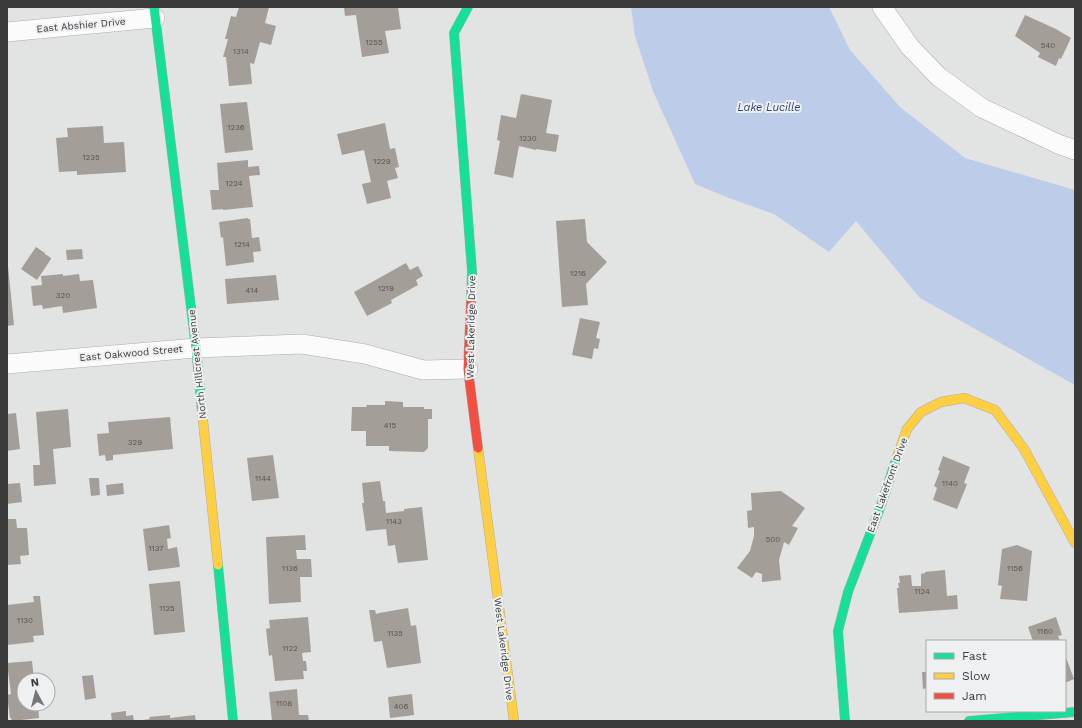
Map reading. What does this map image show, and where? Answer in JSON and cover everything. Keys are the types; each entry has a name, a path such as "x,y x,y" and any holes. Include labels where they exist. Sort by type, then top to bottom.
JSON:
{"street":[{"name":"West Lakeridge Drive","path":"468,7 454,33 472,271 468,370 514,721"},
{"path":"882,7 910,47 939,77 982,108 1058,144 1075,150"},
{"name":"East Abshier Drive","path":"7,32 155,12"},
{"name":"North Hillcrest Avenue","path":"155,12 196,348 233,721"},
{"name":"East Oakwood Street","path":"7,364 196,348 302,344 365,354 423,370 468,370"},
{"name":"East Lakefront Drive","path":"845,721 838,631 848,592 880,508 907,429 921,412 941,402 964,398 995,410 1024,449 1075,543"},
{"path":"969,721 1075,712"}],"water":[{"name":"Lake Lucille","path":"631,7 829,7 850,50 900,107 965,158 1075,190 1075,385 920,298 856,221 829,252 774,214 695,184 653,91 635,36"}],"building":[{"path":"239,7 269,7 265,23 276,26 271,45 260,42 254,64 250,63 252,84 229,86 226,57 223,57 228,39 225,39 231,16 236,17"},
{"path":"344,7 398,7 401,29 385,31 389,53 362,57 356,15 345,16"},
{"path":"1025,15 1056,29 1071,38 1056,66 1038,57 1040,53 1015,36"},
{"path":"521,94 552,100 546,133 559,135 556,152 536,150 519,146 513,178 494,174 500,141 497,140 501,115 516,118"},
{"path":"247,102 253,150 225,153 220,104"},
{"path":"385,123 390,149 395,148 399,167 395,168 398,178 387,181 391,198 367,204 362,184 371,182 364,150 342,155 337,134"},
{"path":"103,126 104,143 124,142 126,172 77,175 77,171 59,172 56,138 68,137 67,128"},
{"path":"248,160 248,167 259,166 260,175 249,176 253,207 212,210 210,190 219,190 217,163"},
{"path":"250,219 252,238 259,237 261,251 253,252 254,262 226,266 223,237 221,238 219,222"},
{"path":"585,219 587,242 607,262 586,284 588,305 562,307 556,221"},
{"path":"36,247 51,258 37,280 21,269"},
{"path":"82,249 83,259 67,260 66,250"},
{"path":"406,263 410,270 418,266 423,276 416,280 418,285 391,300 392,303 367,316 354,292"},
{"path":"7,266 14,325 7,326"},
{"path":"63,274 63,276 79,274 80,281 93,280 97,308 63,313 62,306 43,309 42,305 33,306 31,286 42,285 41,276"},
{"path":"276,275 279,300 227,304 225,279"},
{"path":"580,318 600,322 596,338 600,339 598,349 594,348 592,359 572,355"},
{"path":"385,401 403,402 403,407 424,407 424,409 432,409 432,419 428,419 428,448 424,452 389,451 389,446 366,446 366,431 351,431 352,407 385,405"},
{"path":"68,409 71,447 53,449 56,484 34,486 33,465 40,465 36,412"},
{"path":"16,413 20,449 7,451 7,414"},
{"path":"170,417 173,449 113,455 113,460 106,461 105,455 99,456 97,434 109,433 108,422"},
{"path":"273,455 279,498 252,501 247,458"},
{"path":"943,456 970,467 964,483 967,484 957,509 933,500 937,488 934,486 940,471 938,470"},
{"path":"89,478 99,478 100,495 91,496"},
{"path":"380,481 383,501 385,501 386,513 422,507 428,560 398,563 395,545 388,546 386,529 366,531 362,503 364,503 362,483"},
{"path":"20,483 22,502 7,504 7,484"},
{"path":"123,483 124,494 107,496 106,485"},
{"path":"781,491 805,508 792,526 798,528 789,545 784,542 779,560 781,580 762,582 762,574 756,572 752,578 737,568 750,551 754,536 754,527 748,528 747,511 752,510 751,493"},
{"path":"7,519 16,519 17,528 27,528 29,555 20,556 21,564 7,565"},
{"path":"169,525 171,538 167,539 168,549 177,547 180,567 148,571 143,529"},
{"path":"305,535 306,550 296,550 297,559 311,559 312,577 300,577 301,602 269,604 266,537"},
{"path":"1017,545 1032,551 1027,601 1000,599 1002,586 998,585 1002,549"},
{"path":"945,570 947,596 957,595 958,609 899,613 897,588 899,588 898,583 900,583 899,576 911,575 912,586 921,586 921,574 925,572"},
{"path":"180,581 185,632 154,635 149,584"},
{"path":"33,596 40,596 44,635 33,636 34,642 7,645 7,605 34,602"},
{"path":"408,608 411,626 416,625 421,663 387,668 382,641 374,642 369,610 375,610 376,614"},
{"path":"308,617 311,652 302,653 303,661 306,661 307,671 303,671 304,679 275,681 272,655 269,656 266,629 270,628 269,620"},
{"path":"1056,617 1062,635 1058,636 1060,640 1033,640 1028,627"},
{"path":"1066,658 1074,679 1066,683"},
{"path":"32,661 33,672 16,672 16,712 39,712 39,718 12,721 10,718 7,695 11,694 7,663"},
{"path":"922,672 926,672 926,688 923,689"},
{"path":"93,675 96,698 85,700 82,676"},
{"path":"297,689 299,715 308,715 309,721 272,721 269,692"},
{"path":"412,694 414,715 390,718 388,697"},
{"path":"126,711 126,716 133,715 134,721 112,721 111,713"},
{"path":"170,715 170,718 195,715 196,721 143,721 150,719 149,717"}],"traffic: fast":[{"path":"154,7 196,348 202,411"},
{"path":"468,7 454,33 472,271 471,302"},
{"path":"845,721 838,631 848,592 880,508 898,454"},
{"path":"218,565 233,721"},
{"path":"969,721 1075,712"}],"traffic: slow":[{"path":"898,454 907,429 921,412 941,402 964,398 995,410 1024,449 1075,543"},
{"path":"202,411 218,565"},
{"path":"478,448 514,721"}],"traffic: jam":[{"path":"471,302 468,369 478,448"}]}
